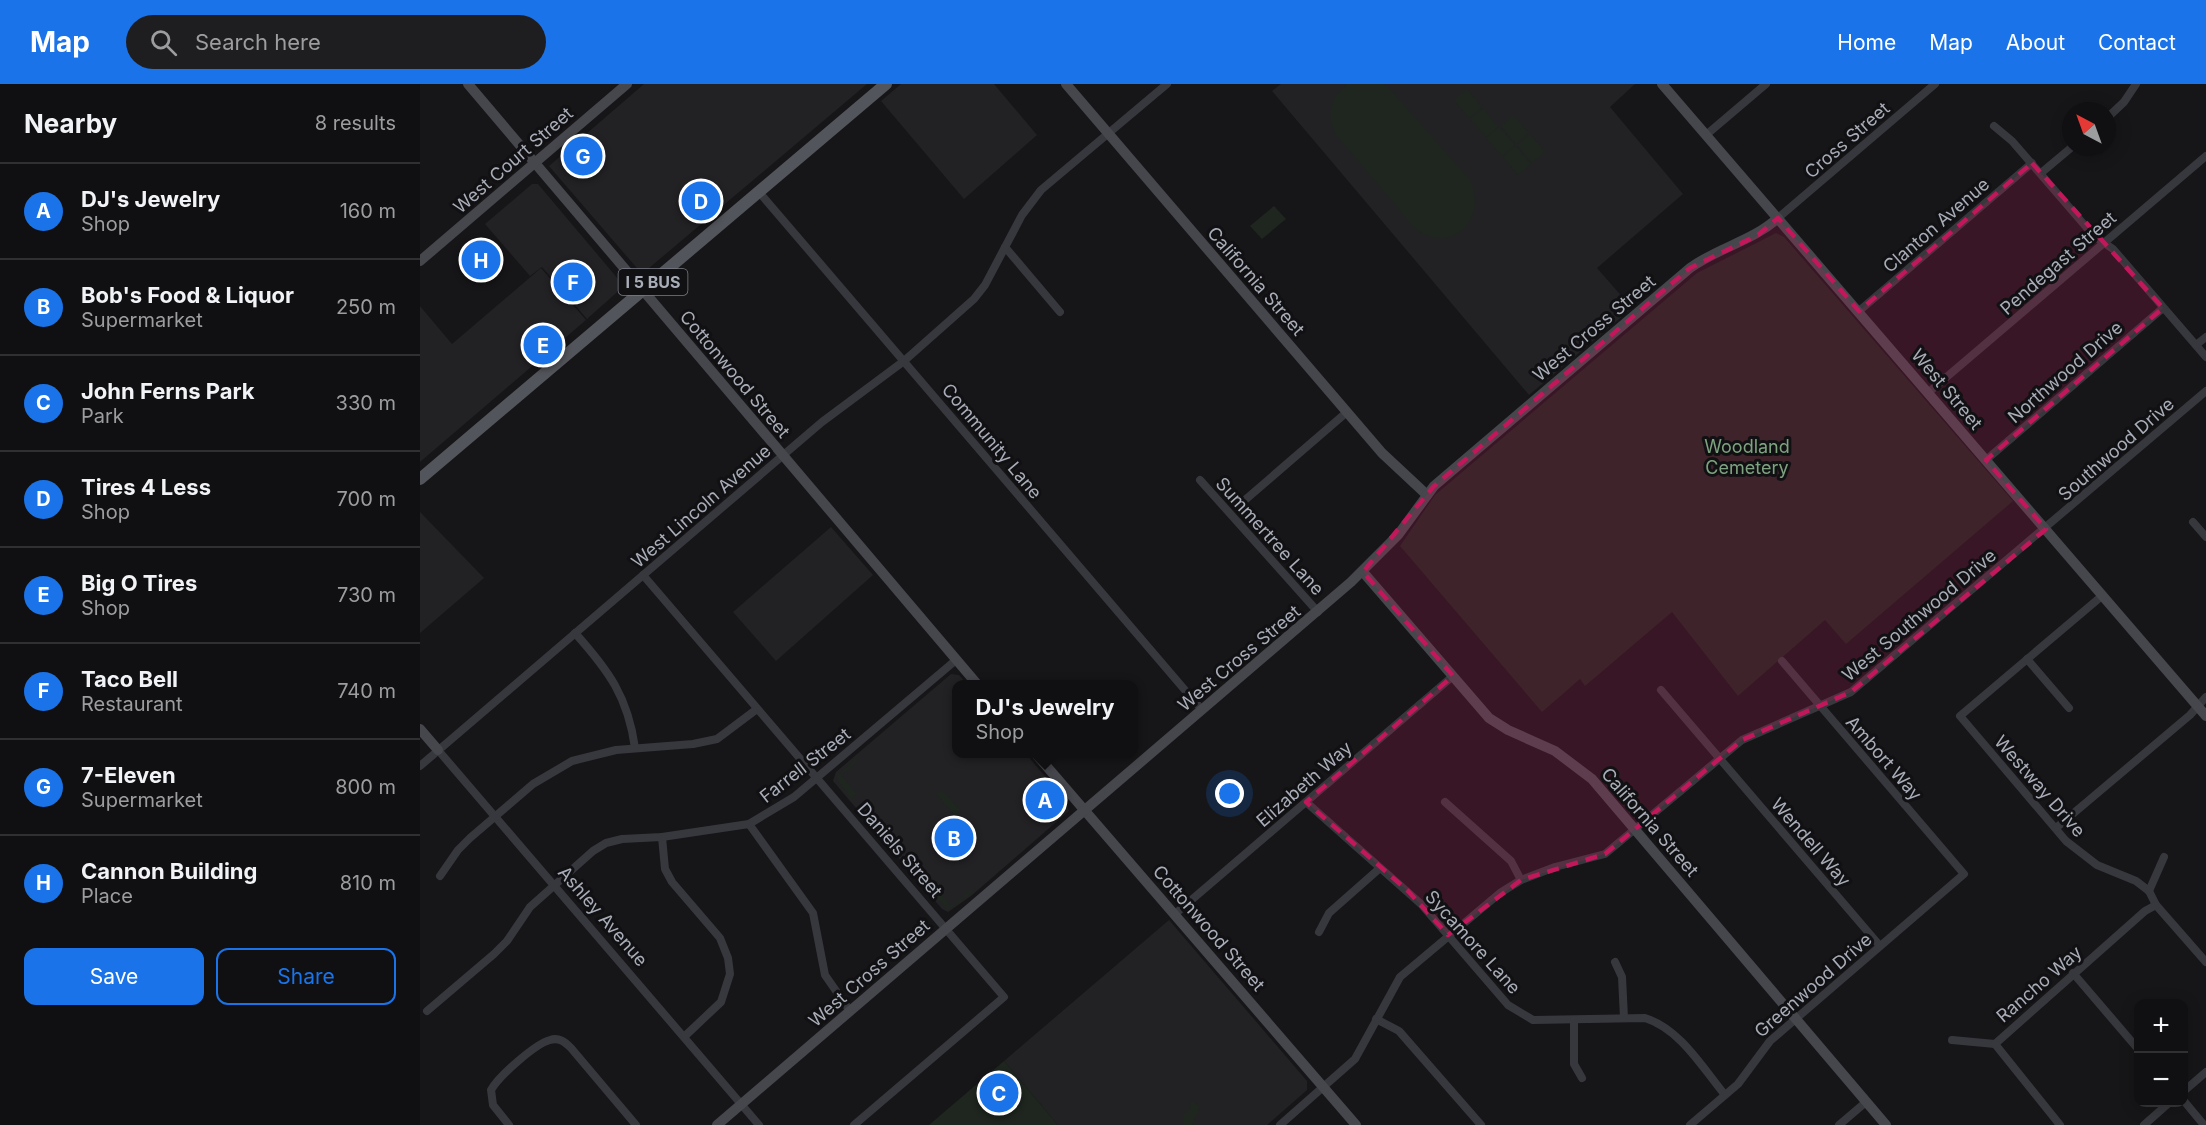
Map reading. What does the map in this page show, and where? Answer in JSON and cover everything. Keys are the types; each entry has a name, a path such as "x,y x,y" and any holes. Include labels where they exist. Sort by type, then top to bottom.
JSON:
{"main road":[{"name":"I 5 BUS","path":"420,478 886,84"}],"street":[{"name":"Cottonwood Street","path":"469,84 974,680"},
{"name":"West Court Street","path":"420,261 627,84"},
{"name":"California Street","path":"1066,84 1393,465 1427,495"},
{"name":"West Lincoln Avenue","path":"420,766 849,400 904,361 974,299 986,285 1022,215 1041,190 1167,84"},
{"name":"West Street","path":"1662,84 2206,716"},
{"path":"1706,135 1766,84"},
{"name":"Cross Street","path":"1778,219 1935,84"},
{"path":"2116,110 2136,84"},
{"path":"1995,126 2032,163 2103,243 2114,249 2206,357"},
{"path":"2041,173 2062,155"},
{"name":"Pendegast Street","path":"1929,392 2206,156"},
{"name":"Clanton Avenue","path":"1859,311 2032,163"},
{"name":"Community Lane","path":"759,192 1202,710"},
{"name":"West Cross Street","path":"717,1125 1318,612 1363,572 1402,530 1427,495 1690,268 1710,255 1758,235 1778,219"},
{"path":"1005,247 1060,312"},
{"name":"Northwood Drive","path":"1986,460 2163,308"},
{"path":"2196,345 2206,337"},
{"name":"Southwood Drive","path":"2046,529 2206,391"},
{"path":"1238,506 1347,412"},
{"name":"Summertree Lane","path":"1200,480 1318,612"},
{"path":"2193,522 2206,537"},
{"name":"West Southwood Drive","path":"1280,1125 1355,1059 1400,977 1500,893 1521,880 1555,867 1605,854 1719,759 1759,731 1851,692 2046,529"},
{"name":"California Street","path":"1363,572 1495,722 1546,746 1582,770 1636,830 1886,1125"},
{"name":"Daniels Street","path":"644,575 1004,997 854,1125"},
{"path":"2069,708 2027,659 2103,595"},
{"path":"575,633 620,692 631,722 635,748"},
{"name":"Westway Drive","path":"2027,659 1960,716 2079,853 2097,865 2136,881 2149,891 2157,905 2206,962"},
{"name":"Farrell Street","path":"427,1011 494,954 507,940 530,907 553,884 606,843 622,838 662,837 749,824 794,797 956,660"},
{"name":"Ambort Way","path":"1782,661 1964,874"},
{"name":"Elizabeth Way","path":"1175,914 1453,676"},
{"name":"Wendell Way","path":"1661,690 1880,946"},
{"path":"2055,828 2206,697"},
{"path":"440,876 458,850 533,784 572,761 594,753 693,744 717,739 757,709"},
{"name":"Ashley Avenue","path":"420,729 759,1125"},
{"name":"Cottonwood Street","path":"1040,758 1356,1125"},
{"name":"Sycamore Lane","path":"1306,802 1414,898 1508,1005 1533,1020 1645,1018 1668,1029 1725,1095"},
{"path":"1445,802 1511,861 1521,880"},
{"path":"749,824 813,913 825,975 850,1011"},
{"path":"662,837 665,868 672,882 720,938 728,958 730,974 721,1002 685,1036"},
{"path":"2149,891 2164,858"},
{"path":"1319,932 1329,912 1380,868"},
{"name":"Greenwood Drive","path":"1690,1125 1738,1084 1760,1051 1964,874"},
{"name":"Rancho Way","path":"2060,1125 1995,1044 2145,911 2157,905"},
{"path":"1615,962 1622,977 1624,1018"},
{"path":"2073,973 2134,1043"},
{"path":"1376,1019 1399,1031 1481,1125"},
{"path":"1574,1020 1574,1064 1582,1078"},
{"path":"509,1125 492,1106 490,1090 514,1066 541,1044 551,1039 562,1040 571,1048 636,1125"},
{"path":"1952,1040 1995,1044"},
{"path":"2188,1088 2206,1072"},
{"path":"1839,1125 1866,1102"},
{"path":"2188,1106 2204,1125"},
{"path":"2144,1125 2164,1107"}],"highlighted area":[{"path":"2032,163 2163,308 1986,460 2046,529 1851,692 1742,740 1605,854 1521,880 1448,935 1408,891 1306,802 1453,676 1363,572 1433,487 1690,268 1758,235 1778,218 1859,311"}],"shaded area":[{"path":"644,84 867,84 642,274 549,166"},
{"path":"901,84 994,84 1037,135 964,199 881,101"},
{"path":"1281,84 1635,84 1610,107 1683,194 1597,268 1632,308 1529,395 1272,91"},
{"path":"532,184 538,184 624,286 587,319 542,267 530,276 485,224"},
{"path":"541,268 586,320 420,462 420,306 452,344"},
{"path":"420,512 484,578 420,633"},
{"path":"831,527 873,575 776,661 733,612"},
{"path":"951,674 959,675 963,680 952,680 952,758 1029,758 1066,801 1069,811 971,896 948,912 942,909 833,781 836,772"},
{"path":"1169,920 1307,1081 1307,1090 1267,1125 1058,1125 1004,1061"}],"green space":[{"path":"1348,84 1384,84 1388,87 1469,179 1474,192 1475,205 1465,227 1456,234 1445,238 1432,237 1415,228 1336,135 1331,121 1332,107 1337,95"},
{"path":"1467,89 1482,107 1469,118 1454,100"},
{"path":"1483,108 1498,127 1486,137 1470,119"},
{"path":"1513,115 1529,133 1516,144 1501,126"},
{"path":"1499,127 1515,145 1502,156 1486,138"},
{"path":"1530,134 1545,152 1532,163 1517,145"},
{"path":"1516,146 1531,164 1518,175 1503,157"},
{"path":"1274,206 1286,219 1262,239 1250,226"},
{"name":"Woodland Cemetery","path":"1776,233 1784,237 2013,501 1846,644 1825,620 1738,696 1672,612 1585,686 1580,679 1542,712 1400,546 1435,495 1697,273"},
{"path":"856,759 858,761 841,775 857,794 851,799 836,777"},
{"path":"942,790 961,811 955,816 937,795"},
{"path":"928,879 951,906 971,890 973,892 948,910 923,884"},
{"path":"1004,1061 1058,1125 929,1125"},
{"path":"1191,1100 1200,1107 1192,1125 1183,1125 1184,1114 1190,1109"}],"place":[{"name":"7-Eleven","path":"583,156"},
{"name":"Tires 4 Less","path":"701,201"},
{"name":"Cannon Building","path":"481,260"},
{"name":"Taco Bell","path":"573,282"},
{"name":"Big O Tires","path":"543,345"},
{"name":"DJ's Jewelry","path":"1045,800"},
{"name":"Bob's Food & Liquor","path":"954,838"},
{"name":"John Ferns Park","path":"999,1093"}]}
